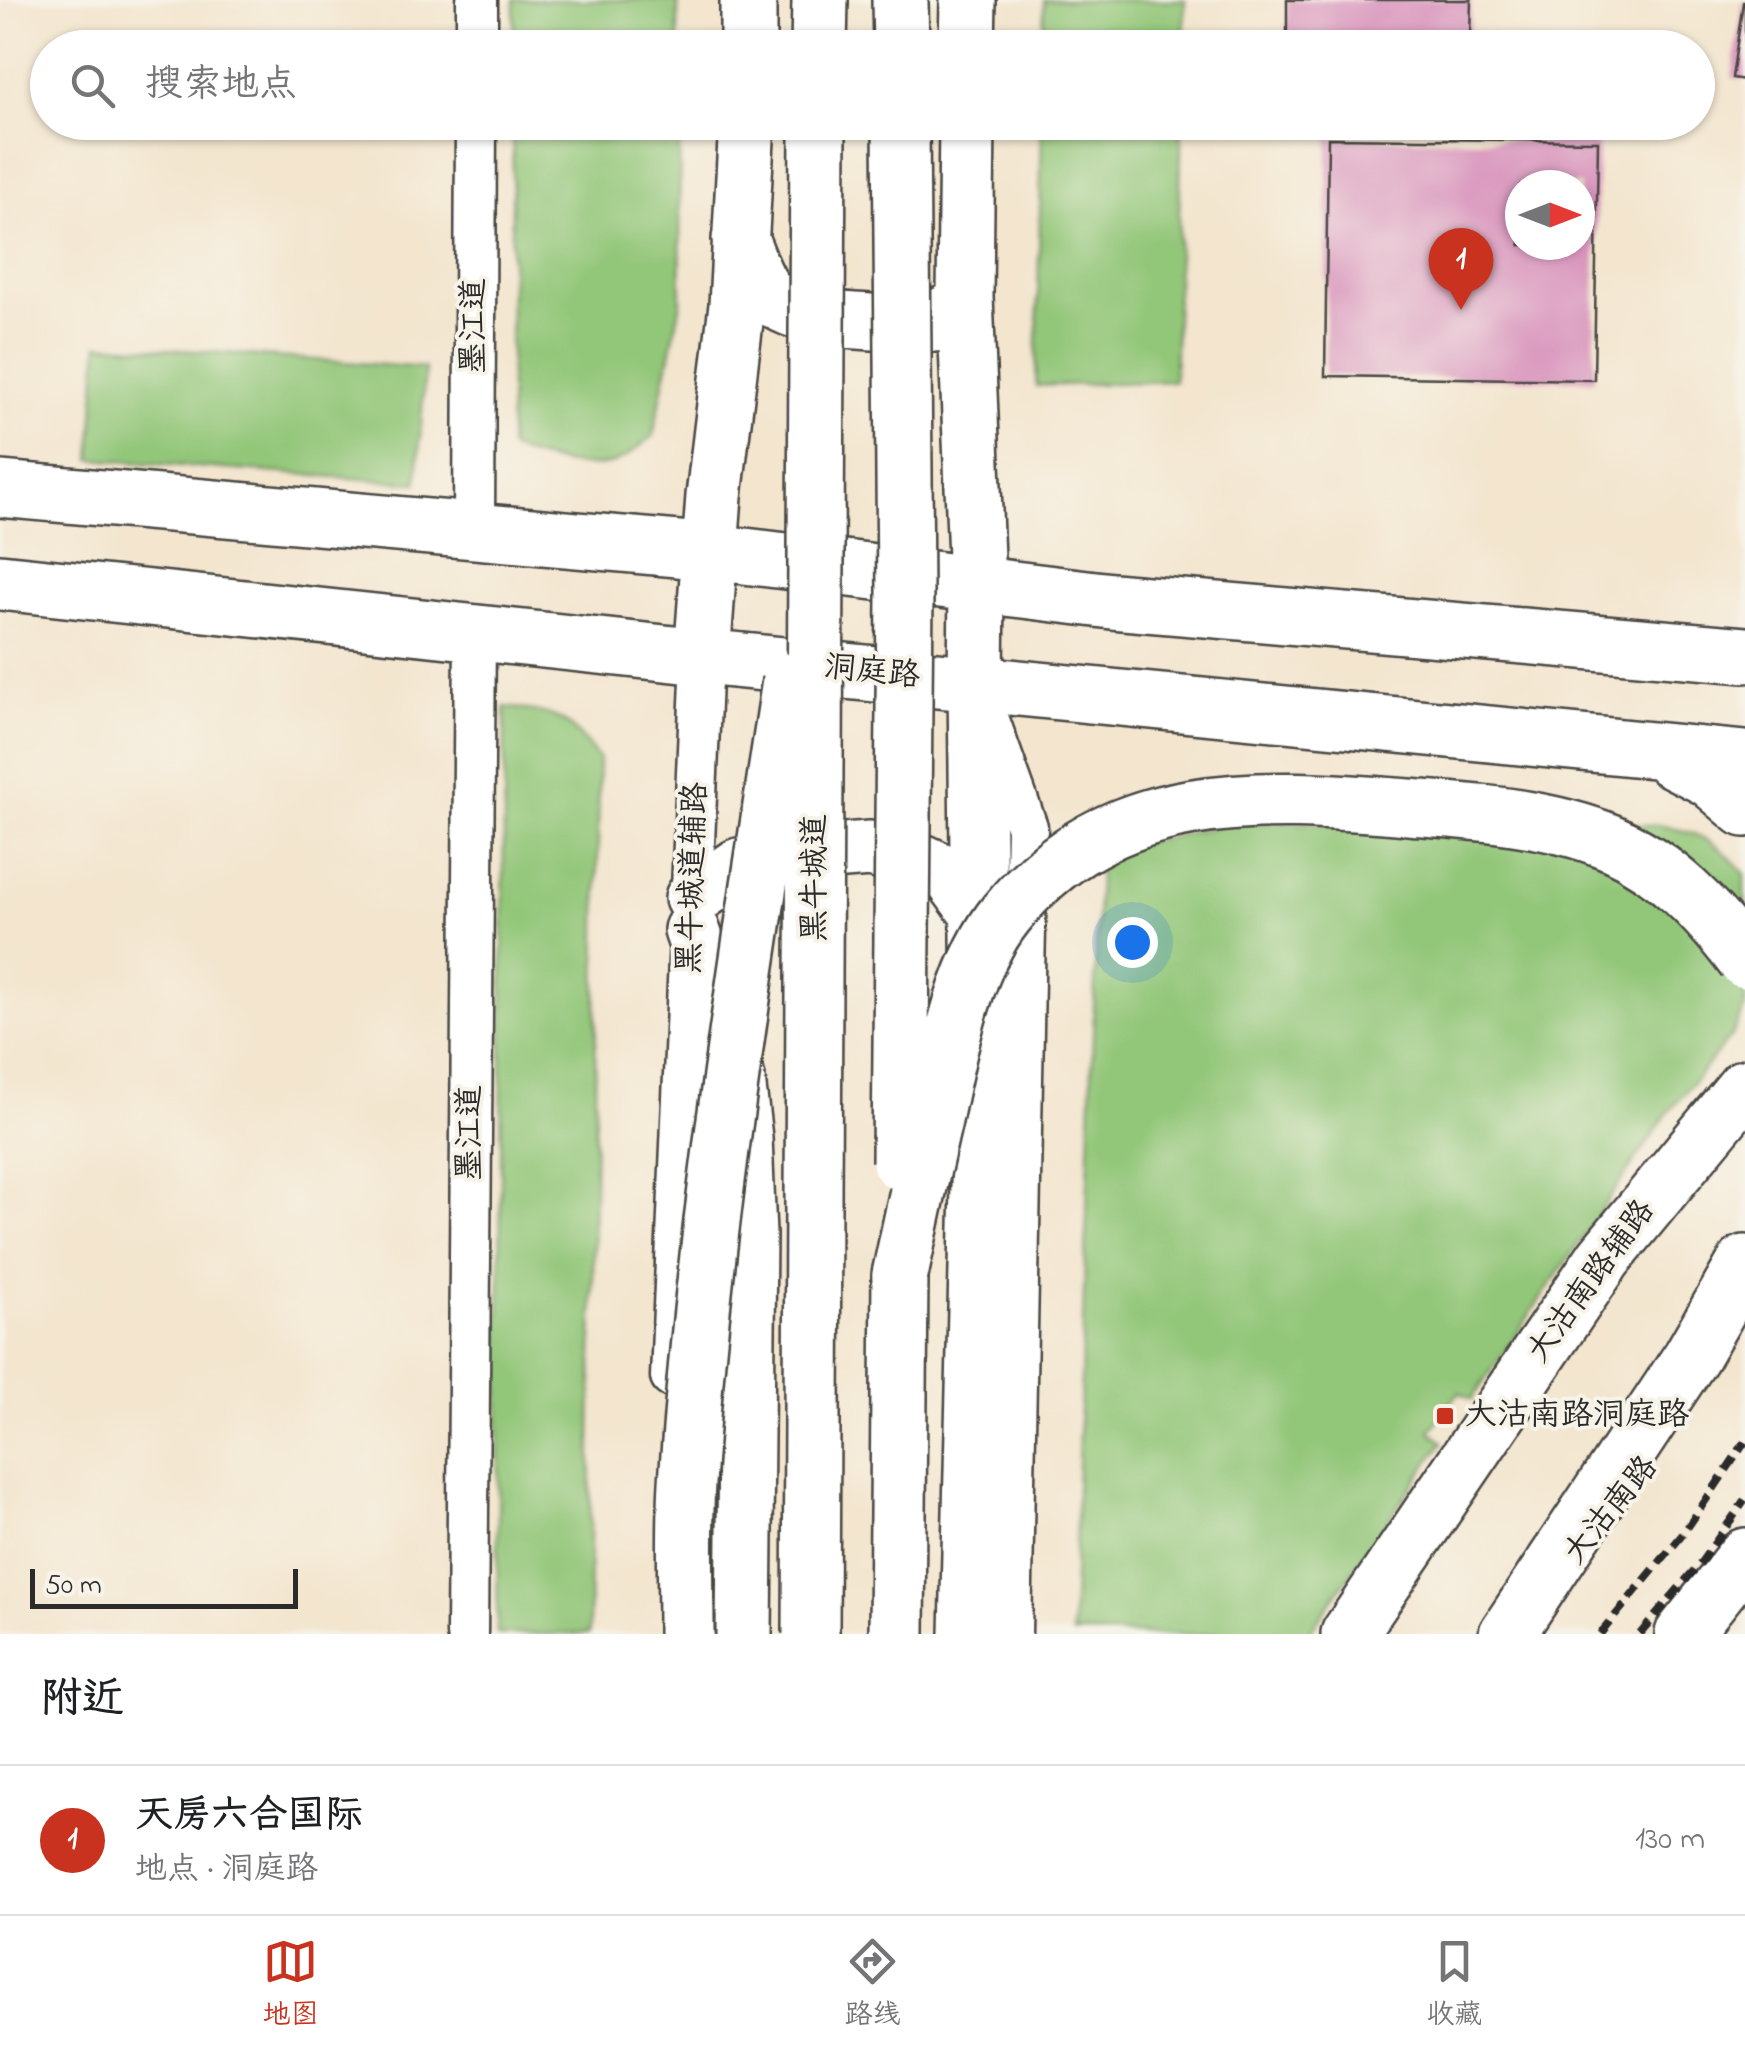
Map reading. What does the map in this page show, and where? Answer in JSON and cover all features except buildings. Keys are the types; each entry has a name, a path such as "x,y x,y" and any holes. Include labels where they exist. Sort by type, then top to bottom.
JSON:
{"main road":[{"path":"748,0 748,30"},
{"path":"819,30 820,0"},
{"path":"900,0 900,30"},
{"path":"967,30 968,0"},
{"name":"黑牛城道辅路","path":"702,657 714,496 737,305 746,140"},
{"name":"黑牛城道","path":"810,1634 818,140"},
{"path":"897,1634 905,592 901,140"},
{"path":"966,140 965,298 977,582 981,1105 968,1634"},
{"path":"740,239 763,290 786,308 849,320 935,324 965,298"},
{"path":"0,489 712,552 1112,601 1745,655"},
{"path":"686,1634 687,1487 728,1086 814,520"},
{"name":"洞庭路","path":"0,582 702,657 1745,759"},
{"path":"1650,751 1710,780 1745,808"},
{"path":"900,1275 965,993 991,937 1044,871 1092,839 1123,825 1202,804 1260,799 1494,814 1552,826 1608,841 1648,862 1683,888 1745,960"},
{"path":"744,1634 748,1235 744,1138 737,1079 693,914 739,866 791,855 870,849 922,862 950,876 978,913"},
{"name":"大沽南路辅路","path":"1349,1634 1604,1258 1745,1087"},
{"path":"1508,1634 1692,1357 1745,1263"},
{"name":"大沽南路","path":"1508,1634 1615,1514 1745,1335"},
{"path":"1683,1634 1745,1556"}],"street":[{"path":"477,0 477,30"},
{"name":"墨江道","path":"474,529 476,140"},
{"name":"墨江道","path":"467,1634 475,633"},
{"name":"黑牛城道辅路","path":"658,1634 702,657"},
{"path":"976,684 1027,826 1011,1634"}],"green space":[{"path":"514,0 678,0 678,30 514,30"},
{"path":"1044,0 1185,0 1184,30 1043,30"},
{"path":"513,140 679,140 681,302 653,436 620,460 596,466 565,463 509,448"},
{"path":"1042,140 1181,140 1174,381 1036,386"},
{"path":"99,344 425,368 417,483 91,459"},
{"path":"505,707 560,719 599,759 589,1634 497,1634"},
{"path":"1231,823 1658,825 1686,831 1716,846 1745,874 1745,1009 1731,1036 1667,1114 1472,1399 1459,1392 1430,1431 1443,1442 1308,1634 1072,1634 1099,865 1115,849"}],"railway":[{"path":"1600,1634 1683,1534 1745,1442"},
{"path":"1640,1634 1702,1561 1745,1500"}],"place":[{"name":"天房六合国际","path":"1461,310"},
{"name":"大沽南路洞庭路","path":"1445,1416"}]}
